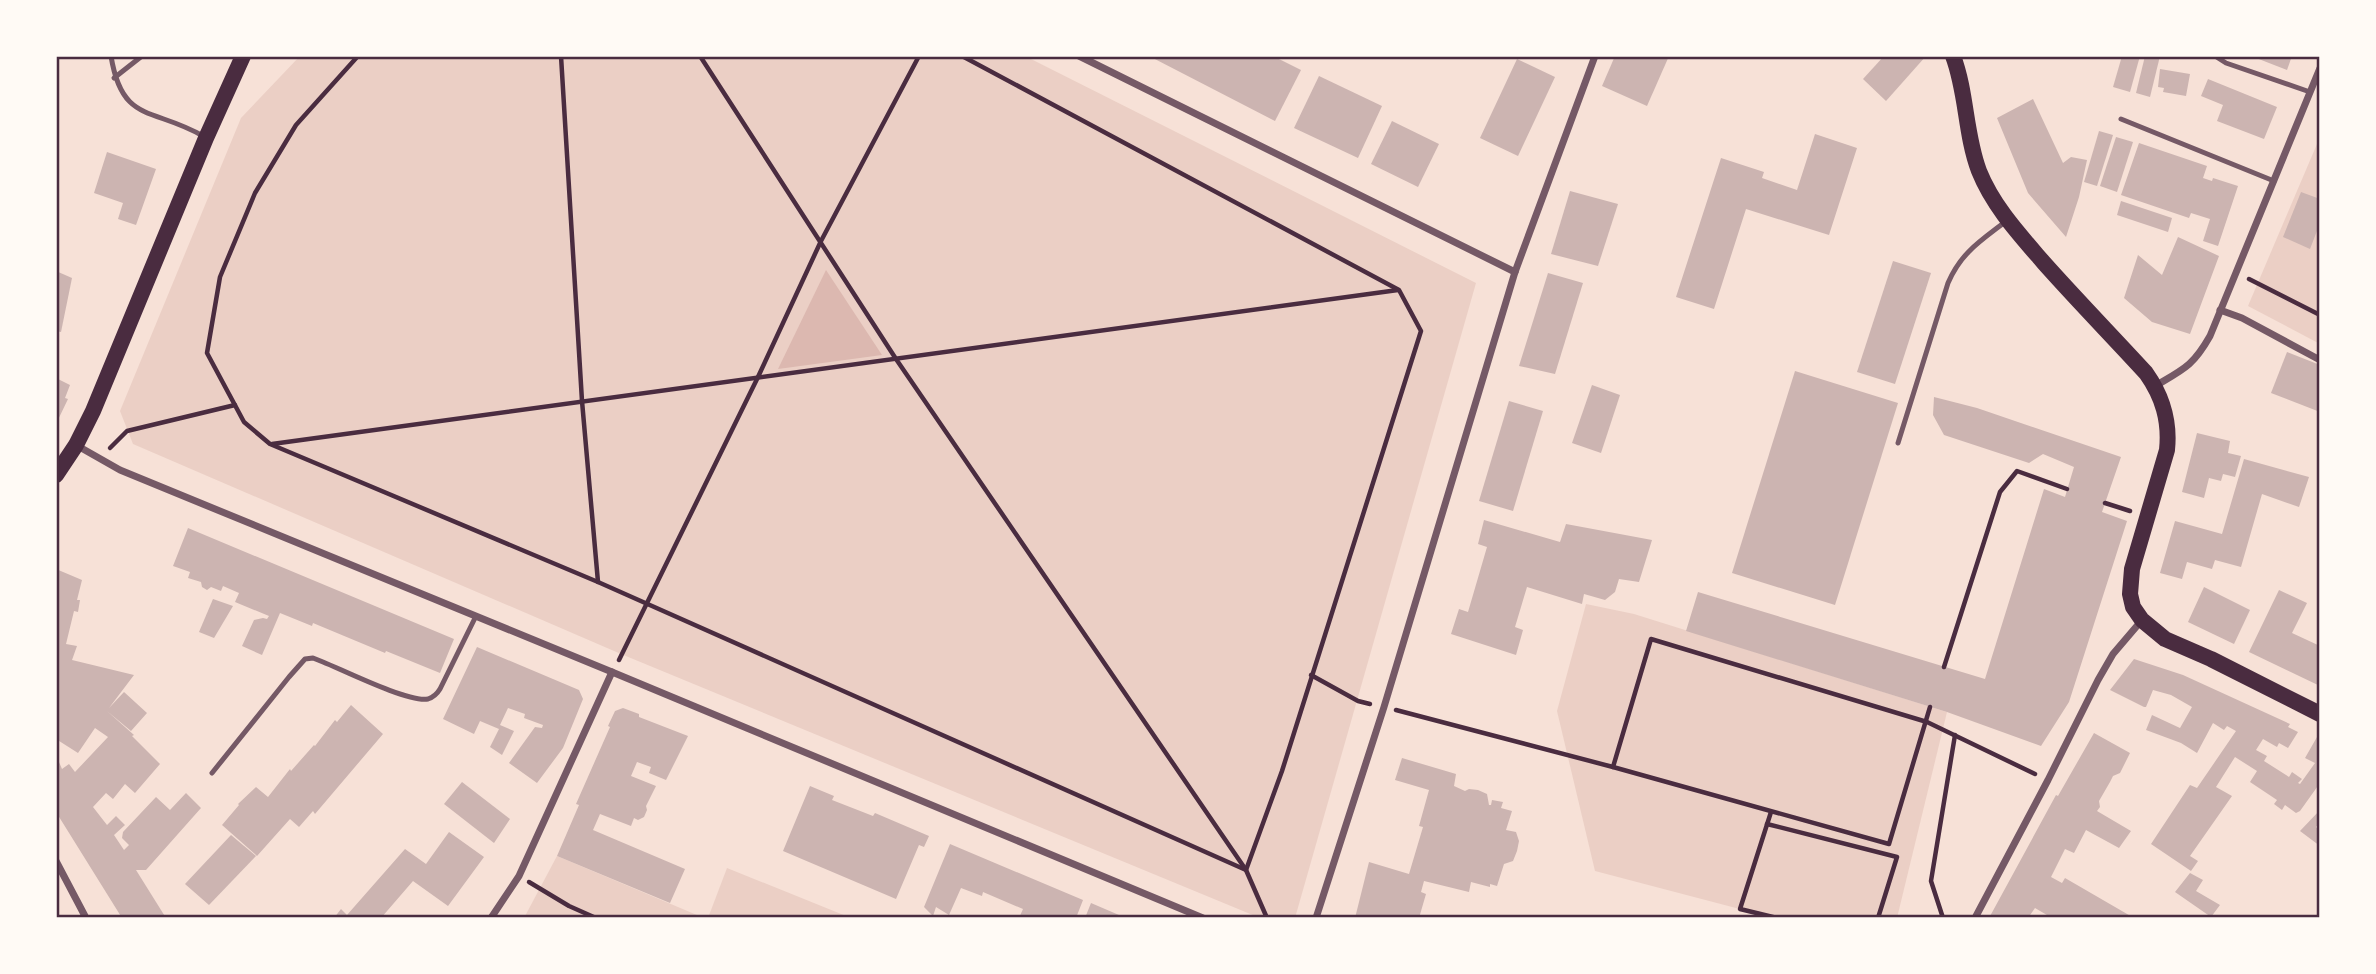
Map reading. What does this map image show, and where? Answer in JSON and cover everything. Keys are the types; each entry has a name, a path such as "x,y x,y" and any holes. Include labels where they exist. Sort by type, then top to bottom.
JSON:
{"main road":[{"path":"56,475 76,445 93,411 205,138 243,56"},
{"path":"1953,56 1962,86 1973,151 1996,204 2155,386 2167,415 2167,450 2130,580 2133,607 2141,620 2165,639 2320,714"}],"street":[{"path":"1079,56 1515,272"},
{"path":"1315,918 1384,707 1515,272 1595,56"},
{"path":"2155,386 2198,358 2210,336 2320,68"},
{"path":"2220,310 2242,318 2320,360"},
{"path":"76,445 120,470 1203,918"},
{"path":"1975,918 2112,655 2141,620"},
{"path":"491,918 519,876 612,672"},
{"path":"56,861 86,918"}],"lane":[{"path":"111,56 114,78 126,101 134,107 181,124 205,138"},
{"path":"114,78 142,56"},
{"path":"2215,56 2310,92"},
{"path":"2121,119 2274,181"},
{"path":"1898,443 1956,265 1968,250 2008,220"},
{"path":"212,773 305,659 313,658 393,691 418,699 428,699 440,689 476,616"}],"path":[{"path":"358,56 296,125 255,193 220,277 207,353 244,422 270,444 598,582 1247,870"},
{"path":"561,56 582,401 598,582"},
{"path":"700,56 897,359 1247,870 1267,918"},
{"path":"612,672 758,377 821,241 919,56"},
{"path":"962,56 1398,290 1421,331 1282,771 1247,870"},
{"path":"2235,273 2320,315"},
{"path":"270,444 1398,290"},
{"path":"100,460 127,431 235,405"},
{"path":"1944,667 2000,492 2017,471 2067,489"},
{"path":"2105,503 2147,517"},
{"path":"1613,767 1651,639 1927,722 2048,780"},
{"path":"1311,675 1358,701 1613,767 1889,844 1930,707"},
{"path":"1943,918 1931,881 1955,735"},
{"path":"1771,812 1740,909 1777,918"},
{"path":"1767,824 1897,857 1878,918"},
{"path":"519,876 596,918"}],"shaded area":[{"path":"300,56 1025,56 1476,283 1295,918 1260,918 621,654 133,444 120,411 241,118"},
{"path":"2320,137 2320,344 2248,306"},
{"path":"826,270 882,355 778,369"},
{"path":"1586,604 1634,614 1947,712 1897,918 1774,918 1595,871 1557,711"},
{"path":"557,856 704,918 524,918"},
{"path":"727,868 851,918 708,918"}],"building":[{"path":"1149,56 1273,56 1301,70 1275,121"},
{"path":"1615,56 1669,56 1647,106 1602,86"},
{"path":"1884,56 1926,56 1886,101 1863,79"},
{"path":"2122,56 2140,56 2130,92 2113,87"},
{"path":"2145,56 2160,56 2150,97 2136,93"},
{"path":"2251,56 2292,56 2287,70"},
{"path":"1517,59 1555,77 1518,156 1480,138"},
{"path":"2160,69 2190,74 2186,96 2163,92 2164,88 2158,87"},
{"path":"1319,76 1382,106 1358,158 1294,128"},
{"path":"2208,79 2277,107 2264,139 2217,121 2223,105 2201,96"},
{"path":"2033,99 2063,163 2071,157 2087,160 2066,237 2028,193 1997,118"},
{"path":"1392,121 1439,144 1418,187 1371,164"},
{"path":"2099,131 2113,135 2097,186 2084,182"},
{"path":"1815,134 1857,148 1829,235 1746,209 1714,309 1676,297 1721,158 1764,172 1762,178 1797,190"},
{"path":"2116,137 2133,142 2117,192 2100,186"},
{"path":"2139,143 2207,166 2203,178 2212,181 2213,178 2238,186 2218,246 2203,241 2210,219 2191,213 2189,218 2121,195"},
{"path":"107,152 156,169 136,225 118,219 123,203 94,193"},
{"path":"1570,191 1618,204 1598,266 1551,254"},
{"path":"2301,192 2320,199 2320,223 2310,249 2283,237"},
{"path":"2121,201 2172,218 2168,232 2117,215"},
{"path":"2178,237 2219,256 2190,334 2152,322 2124,298 2138,255 2162,275"},
{"path":"1893,261 1931,273 1895,384 1857,372"},
{"path":"56,271 72,278 61,332 56,331"},
{"path":"1548,273 1583,283 1555,374 1519,366"},
{"path":"2287,352 2320,365 2320,412 2271,393"},
{"path":"1795,371 1898,403 1835,605 1732,573"},
{"path":"56,378 70,385 65,398 68,399 56,424"},
{"path":"1592,385 1620,395 1601,453 1572,443"},
{"path":"1934,397 1977,408 2121,457 2102,512 2127,521 2069,702 2041,746 1947,712 1686,631 1698,592 1985,679 2044,489 2065,497 2074,467 2043,454 2029,463 1944,435 1933,415"},
{"path":"1509,401 1543,411 1513,511 1479,501"},
{"path":"2197,433 2230,441 2228,453 2241,456 2235,477 2223,474 2221,481 2209,478 2204,498 2182,492"},
{"path":"2244,459 2309,477 2299,507 2262,494 2241,567 2215,560 2212,569 2187,562 2182,579 2160,573 2175,521 2222,534"},
{"path":"1484,520 1560,542 1566,524 1652,540 1639,582 1619,579 1615,592 1605,600 1584,594 1582,604 1527,587 1515,627 1523,630 1516,655 1451,634 1459,609 1468,612 1487,547 1478,544"},
{"path":"188,528 454,639 440,673 313,623 312,626 280,613 262,655 242,646 254,620 267,619 269,616 235,602 239,593 223,586 221,591 211,587 207,590 202,587 201,582 188,578 190,572 173,566"},
{"path":"56,569 82,580 77,600 80,600 78,612 74,611 66,644 77,646 72,660 134,675 109,708 124,692 147,713 131,731 107,711 134,735 132,736 160,764 135,793 125,784 113,799 106,793 93,807 107,825 116,816 125,825 114,835 124,850 129,845 122,838 123,832 156,797 170,810 186,793 201,808 146,870 136,870 166,918 122,918 56,812 56,755 62,769 69,764 75,772 108,737 95,728 78,753 56,739"},
{"path":"2204,587 2250,610 2234,644 2188,622"},
{"path":"2279,590 2307,603 2292,633 2320,646 2320,686 2249,652"},
{"path":"213,599 233,606 214,638 199,632"},
{"path":"477,647 579,690 583,699 563,748 537,783 509,763 535,727 542,728 543,725 508,708 500,725 514,731 502,755 490,747 499,729 480,721 474,734 443,719"},
{"path":"2134,659 2183,675 2290,724 2288,727 2298,732 2288,748 2279,743 2277,747 2263,739 2256,750 2267,756 2264,761 2289,777 2292,772 2302,779 2298,783 2300,784 2315,763 2305,758 2317,737 2320,738 2320,783 2300,811 2296,813 2285,805 2282,810 2274,804 2277,800 2250,782 2257,771 2235,757 2216,787 2232,796 2190,856 2198,861 2191,871 2151,844 2190,785 2197,788 2236,731 2227,726 2224,730 2213,723 2197,753 2181,743 2146,730 2152,715 2180,728 2192,707 2171,695 2153,690 2144,707 2110,690"},
{"path":"351,705 383,734 315,814 313,811 299,827 290,819 257,856 222,825 256,787 268,797 290,769 291,771"},
{"path":"623,708 688,736 666,780 649,773 651,767 637,762 631,776 656,786 646,806 644,817 638,820 634,818 631,826 600,814 593,830 685,869 670,903 557,856 579,805 576,804 610,727 608,726 615,711"},
{"path":"2094,733 2130,753 2120,773 2113,776 2099,801 2100,807 2097,811 2131,831 2119,848 2086,830 2074,853 2065,849 2051,877 2062,883 2065,878 2134,918 2052,918 2035,908 2028,918 1989,918 2056,795 2058,796"},
{"path":"1402,758 1456,774 1454,786 1465,791 1478,790 1487,794 1489,805 1492,800 1503,802 1501,808 1512,811 1506,830 1516,832 1519,841 1517,851 1513,861 1504,864 1497,886 1471,882 1469,892 1424,881 1421,892 1426,894 1419,918 1355,918 1369,862 1409,874 1423,827 1419,826 1429,790 1395,780"},
{"path":"462,782 510,819 494,843 444,804"},
{"path":"810,786 834,796 832,800 873,816 875,813 929,836 924,847 919,845 896,899 783,851"},
{"path":"2320,810 2320,822 2316,827 2320,831 2320,846 2300,831"},
{"path":"449,832 484,857 448,906 413,881 381,918 334,918 341,909 347,915 405,849 426,864"},
{"path":"231,835 256,856 209,905 185,884"},
{"path":"950,844 1083,900 1076,918 1019,918 1023,909 983,892 982,896 961,888 949,915 936,907 933,916 924,907"},
{"path":"2190,873 2203,880 2196,891 2220,905 2211,917 2175,892"},
{"path":"1091,903 1126,918 1085,918"}]}
